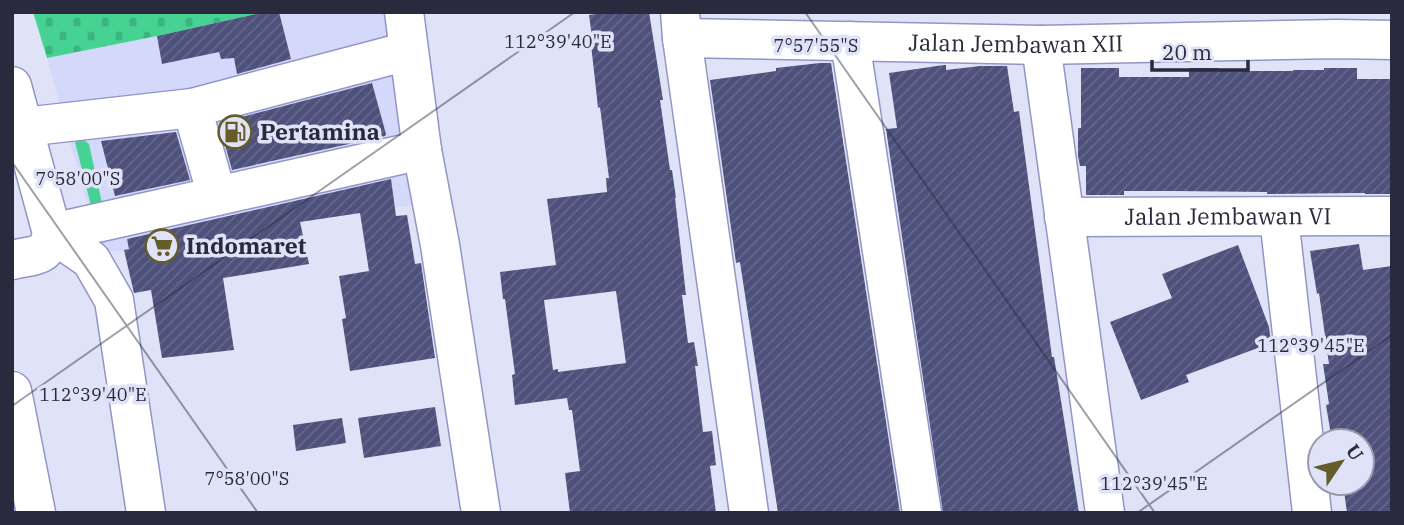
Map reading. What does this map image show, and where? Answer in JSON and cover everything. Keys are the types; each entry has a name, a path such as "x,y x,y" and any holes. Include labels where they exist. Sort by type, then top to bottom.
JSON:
{"street":[{"path":"404,12 422,150 440,245 481,513"},
{"path":"681,25 749,513"},
{"name":"Jalan Jembawan XII","path":"681,25 850,41 1041,46 1336,26 1392,40"},
{"path":"850,41 922,513"},
{"path":"1041,46 1105,513"},
{"path":"24,127 192,108 408,51"},
{"path":"12,86 52,233 49,245 42,253 12,260"},
{"path":"192,108 217,197"},
{"path":"52,233 422,150"},
{"name":"Jalan Jembawan VI","path":"1064,217 1392,216"},
{"path":"1279,217 1312,513"},
{"path":"52,233 91,260 114,300 146,513"},
{"path":"12,391 36,513"}],"shaded area":[{"name":"Pertamina","path":"265,12 387,12 412,205 301,222 309,264 134,293 124,251 100,251 47,58"}],"green space":[{"path":"33,12 265,12 47,58"},
{"path":"84,140 89,144 103,208 93,214 75,142"}],"building":[{"path":"265,12 279,12 291,59 237,74 234,58 221,59 219,52 162,64 157,36"},
{"path":"649,12 676,198 688,343 694,342 703,432 712,431 716,465 710,466 716,513 570,513 565,473 580,471 572,410 569,410 567,398 515,405 512,375 515,374 500,272 556,265 547,199 607,192 606,178 609,178 600,107 598,108 589,15","holes":["616,291 626,363 558,372 558,369 553,370 544,300"]},
{"path":"831,63 900,513 778,513 740,262 736,263 710,80"},
{"path":"946,65 946,70 1007,66 1014,112 1019,111 1052,357 1079,513 943,513 886,129 897,128 889,73"},
{"path":"1081,68 1119,68 1119,77 1189,77 1189,68 1218,68 1218,71 1293,71 1357,68 1357,79 1392,79 1392,194 1124,191 1124,195 1086,195 1086,166 1080,166 1078,156"},
{"path":"372,83 385,136 232,170 219,123"},
{"path":"176,132 190,180 115,196 101,141"},
{"path":"391,179 396,216 407,215 415,264 421,263 435,358 350,371 342,319 346,318 339,276 369,271 360,213 300,222 309,264 223,278 234,350 162,358 151,290 134,293 124,250 129,249 127,239"},
{"path":"1359,244 1363,270 1392,266 1392,513 1347,513 1345,497 1376,497 1376,427 1330,427 1323,364 1329,364 1310,251"},
{"path":"1238,245 1269,327 1271,343 1186,375 1189,382 1141,400 1110,322 1172,298 1162,274"},
{"path":"435,407 441,446 364,458 358,418"},
{"path":"342,418 346,443 296,451 293,425"}],"place":[{"name":"Pertamina","path":"235,132"},
{"name":"Indomaret","path":"162,246"}]}
